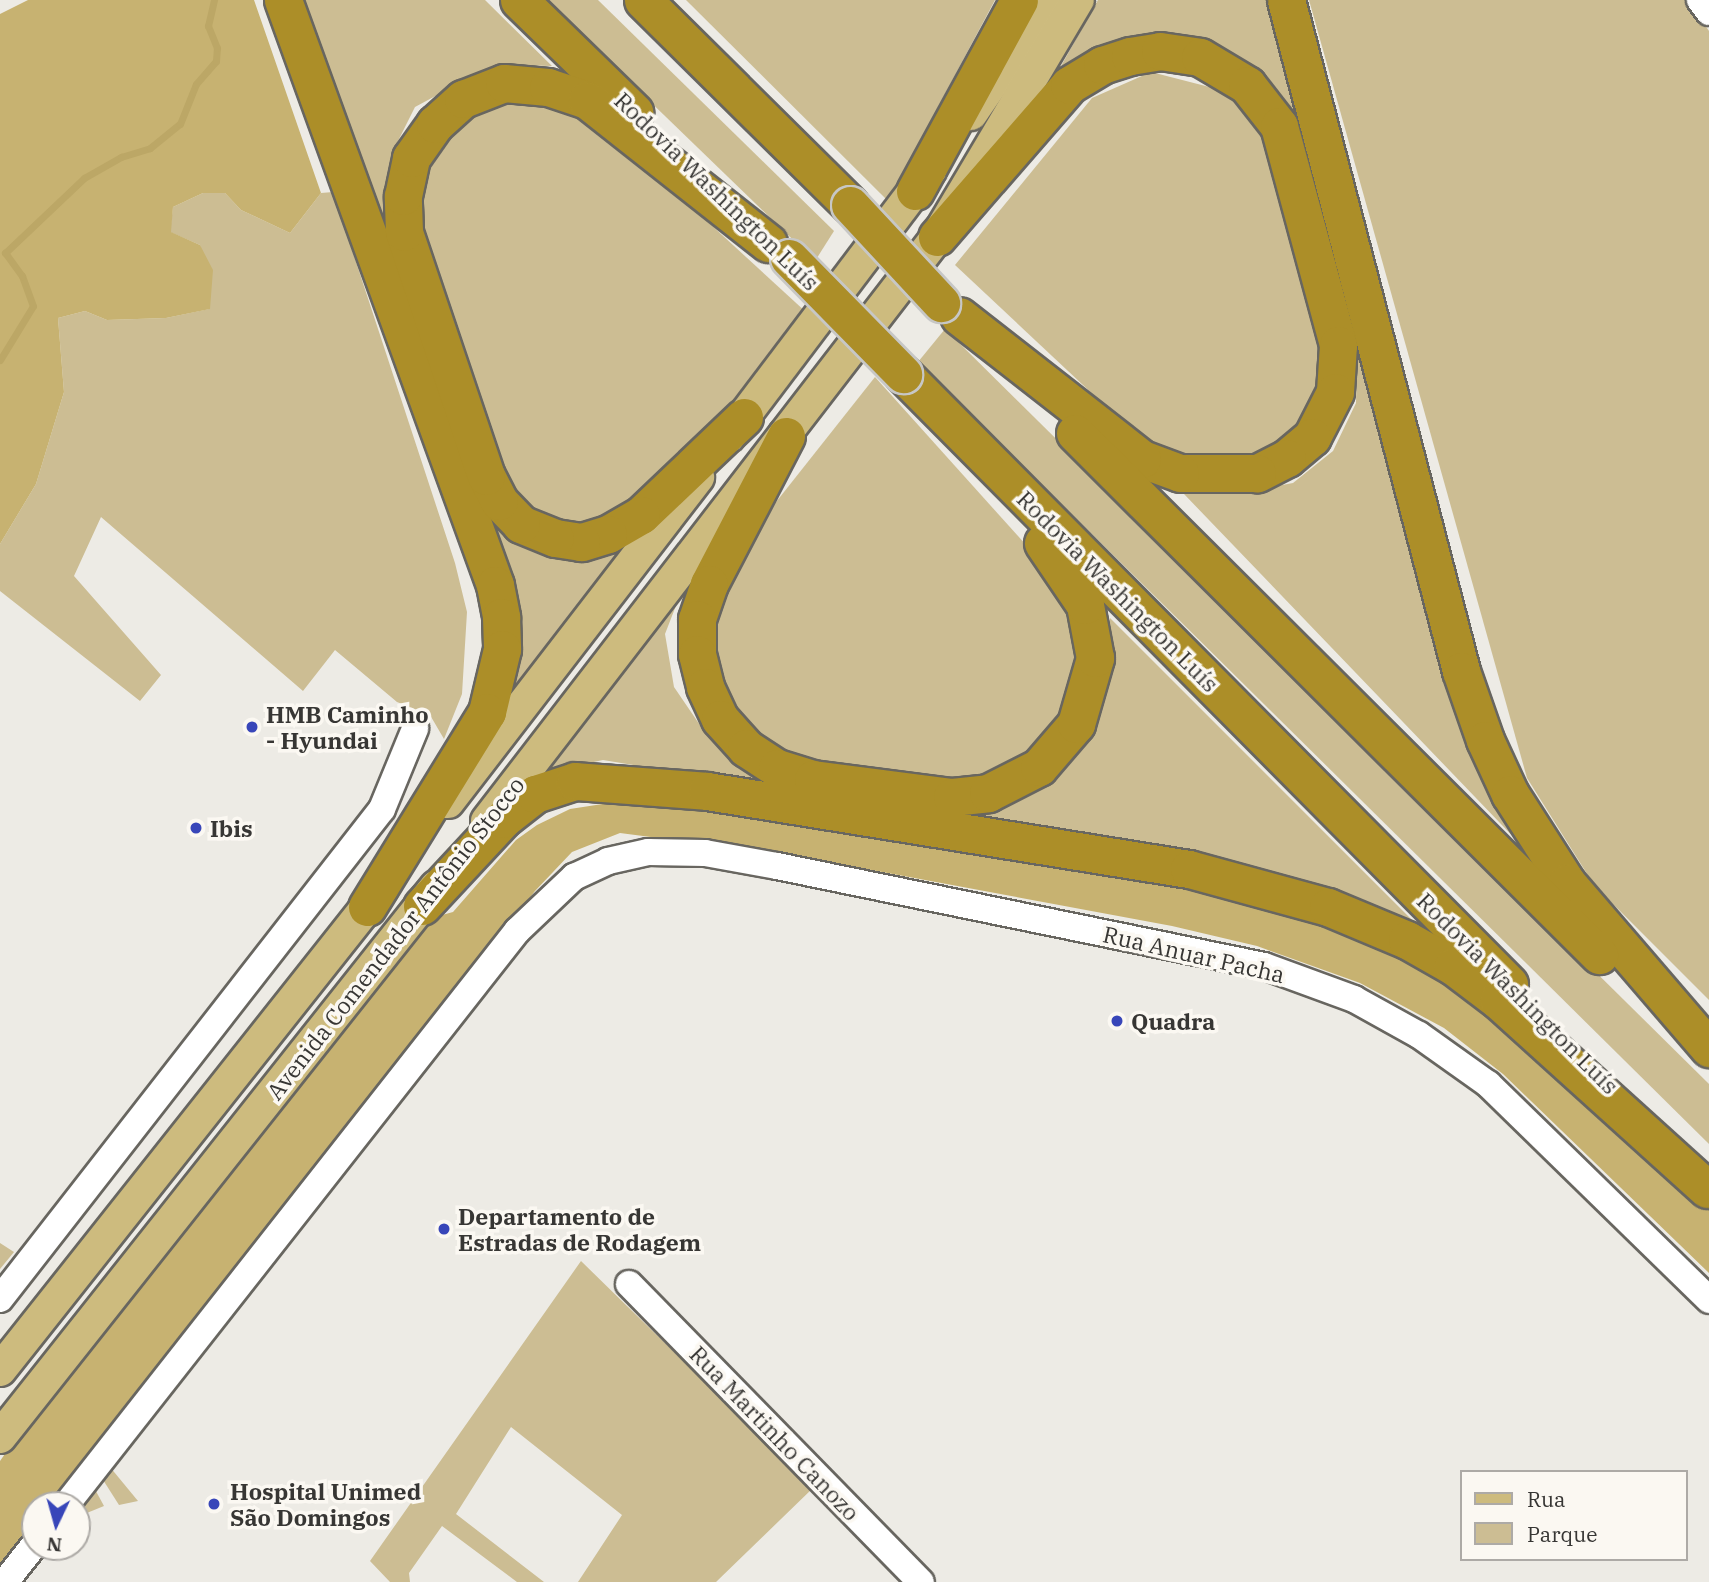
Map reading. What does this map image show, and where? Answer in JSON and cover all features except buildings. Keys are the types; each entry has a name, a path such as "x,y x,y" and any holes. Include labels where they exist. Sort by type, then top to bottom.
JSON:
{"highway":[{"path":"283,0 495,585 501,617 500,660 487,712 367,907"},
{"name":"Rodovia Washington Luís","path":"519,0 779,250 903,374 1708,1190"},
{"path":"643,0 775,126"},
{"path":"663,0 775,126 950,309 1709,1065"},
{"path":"915,191 1019,0"},
{"path":"1286,0 1455,649 1485,740 1510,794 1567,883 1709,1048"},
{"path":"937,237 1069,85 1102,65 1130,56 1160,51 1200,57 1247,85 1279,126 1338,345 1335,391 1312,437 1287,458 1257,473 1180,473 1142,459 950,309"},
{"path":"744,417 641,515 608,534 581,542 555,538 521,524 499,501 486,476 404,232 403,196 411,158 435,124 463,99 504,83 548,87 587,100 779,250"},
{"path":"786,436 709,584 697,618 697,654 705,687 729,729 746,748 777,768 813,779 952,797 988,793 1013,783 1061,746 1076,724 1095,658 1085,605 1073,583 953,425"},
{"path":"422,906 503,819 536,794 575,781 707,791 1189,869 1328,907 1407,940 1453,966 1498,1000 1708,1190"}],"main road":[{"name":"Avenida Comendador Antônio Stocco","path":"0,1370 367,907 744,417 915,191 1049,0"},
{"name":"Avenida Comendador Antônio Stocco","path":"0,1437 422,906 937,237 1078,0"}],"street":[{"path":"1700,0 1709,12"},
{"path":"0,1299 382,809 415,729"},
{"name":"Rua Anuar Pacha","path":"77,1491 517,931 574,877 608,861 648,852 705,853 1264,966 1354,999 1419,1035 1488,1084 1709,1300"},
{"name":"Rua Martinho Canozo","path":"629,1284 921,1582"},
{"path":"5,1582 22,1561"}],"green space":[{"path":"303,0 485,0 552,66 511,65 467,79 415,107 392,153 385,209 480,490 510,533 630,543 503,712 507,594"},
{"path":"545,0 598,0 834,231 815,261"},
{"path":"686,0 995,0 888,201"},
{"path":"1098,0 1278,0 1524,848 1184,494 1235,494 1293,483 1333,451 1356,403 1357,345 1294,122 1269,82 1227,51 1182,37 1142,35 1061,66"},
{"path":"1309,0 1688,0 1709,31 1709,1000 1594,885 1527,778"},
{"path":"1151,72 1225,91 1274,138 1333,369 1316,427 1271,462 1183,463 1131,430 955,265 1092,98"},
{"path":"494,102 549,104 611,133 807,313 721,420 629,511 595,527 541,519 507,490 427,254 417,207 427,157 454,124"},
{"path":"333,192 455,563 467,612 462,694 444,739 430,715 397,702 335,650 303,691 101,517 74,576 161,675 140,701 0,591 0,544 36,484 64,392 58,318 85,311 107,320 166,318 209,309 200,245 170,232 173,207 203,193 225,193 241,210 290,233 321,193"},
{"path":"945,329 1709,1084 1709,1144 918,362"},
{"path":"875,377 1062,585 1084,642 1055,731 1004,778 943,785 816,768 760,747 721,696 707,648 715,594 746,540"},
{"path":"684,585 665,634 674,687 704,731 745,770 977,808 1103,677 1110,618 1425,933 1245,866 603,760 532,775"},
{"path":"0,1243 14,1252 0,1269"},
{"path":"581,1261 813,1488 716,1582 578,1582 622,1515 511,1427 456,1514 544,1582 517,1582 442,1526 409,1573 410,1582 390,1582 370,1561"},
{"path":"105,1461 138,1501 119,1505 98,1472"},
{"path":"91,1482 104,1506 91,1511 91,1491 86,1491"}],"shaded area":[{"path":"28,0 254,0 321,193 290,233 241,210 225,193 203,193 173,207 171,232 200,245 213,270 210,309 166,318 107,320 85,311 58,318 64,392 36,484 0,544 0,14"},
{"path":"635,799 1280,904 1453,974 1709,1206 1709,1273 1503,1074 1444,1028 1360,983 1257,946 1172,926 796,856 620,833 572,852 535,891 66,1491 21,1491 21,1548 0,1575 0,1461 42,1401 424,920 453,912 516,840 537,825 570,809"}],"waterway":[{"path":"0,360 33,306 22,276 5,253 84,178 121,157 150,148 180,124 196,84 216,61 217,48 208,26 214,0"}],"place":[{"name":"HMB Caminho - Hyundai","path":"252,727"},
{"name":"Ibis","path":"196,828"},
{"name":"Quadra","path":"1117,1021"},
{"name":"Departamento de Estradas de Rodagem","path":"444,1229"},
{"name":"Hospital Unimed São Domingos","path":"214,1504"}]}
